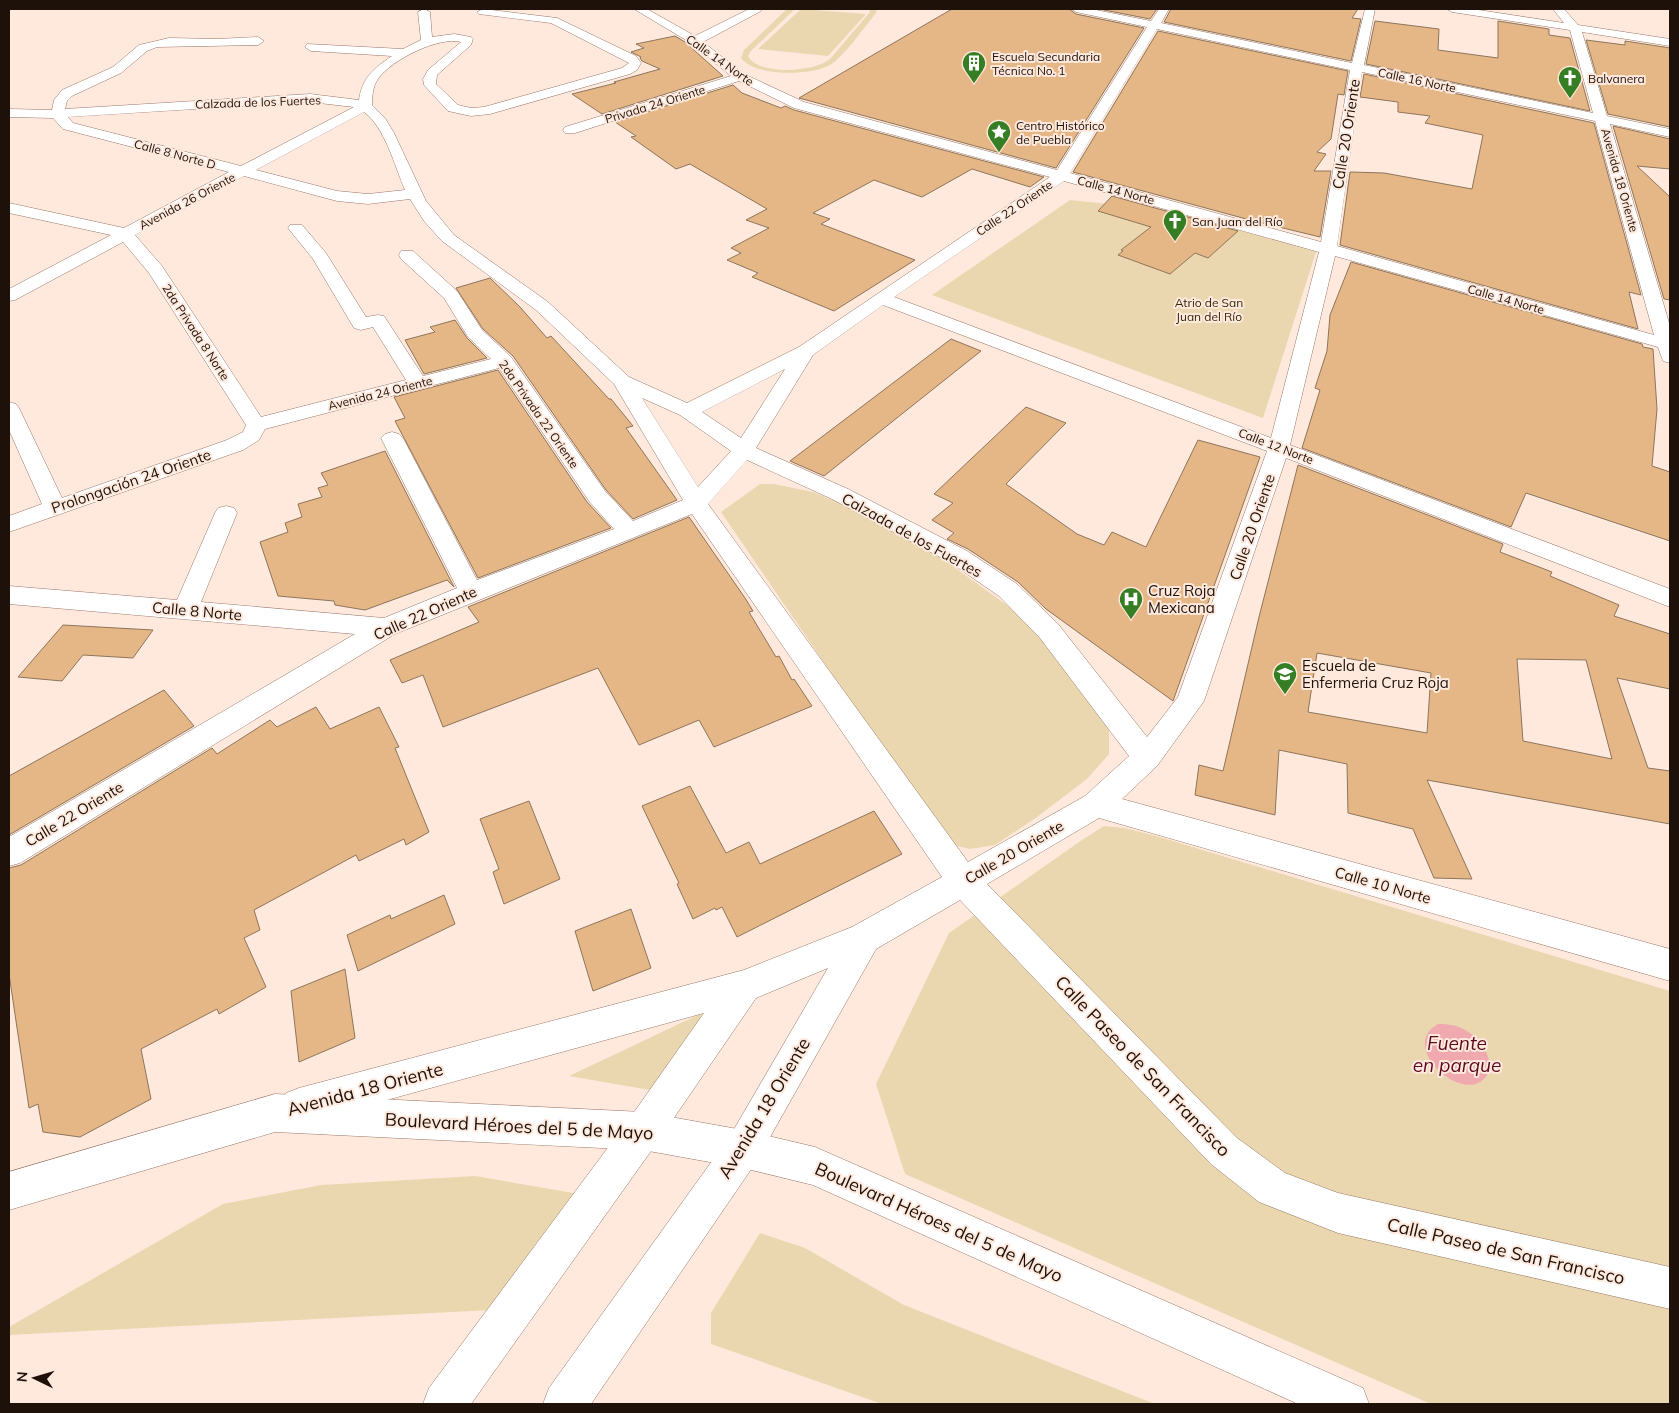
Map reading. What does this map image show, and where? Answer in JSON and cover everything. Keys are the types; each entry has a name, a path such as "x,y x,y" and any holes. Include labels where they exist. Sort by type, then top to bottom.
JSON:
{"street":[{"name":"Calle 14 Norte","path":"639,9 695,42 740,78 799,105 1328,250 1669,349"},
{"path":"695,42 757,9"},
{"name":"Calle 16 Norte","path":"1076,9 1670,133"},
{"name":"Calle 22 Oriente","path":"687,411 806,351 1061,176 1164,9"},
{"name":"Calle 20 Oriente","path":"864,938 1096,805 1147,758 1190,701 1279,448 1328,250 1357,67 1370,9"},
{"path":"1452,9 1670,42"},
{"name":"Avenida 18 Oriente","path":"1558,9 1575,28 1669,349"},
{"path":"424,12 427,41"},
{"path":"365,106 366,90 369,81 384,67 427,41 444,37 467,39 467,43 432,73 429,79 430,85 453,108 466,112 485,111 626,71 633,67 635,63 632,59 562,23 553,20 483,12"},
{"path":"57,114 61,100 67,94 116,70 143,48 169,42 229,43 258,41"},
{"path":"311,47 407,53"},
{"name":"Privada 24 Oriente","path":"570,130 740,78"},
{"name":"Calzada de los Fuertes","path":"9,113 57,114 310,98 340,100 365,106 378,119 386,132 415,194 434,224 448,238 542,306 622,381 696,503 963,881"},
{"name":"Avenida 26 Oriente","path":"9,296 365,106"},
{"name":"Calle 8 Norte D","path":"57,114 68,126 350,199 368,200 415,194"},
{"path":"9,208 124,233"},
{"path":"296,228 320,257 361,324 378,320 418,384"},
{"name":"2da Privada 8 Norte","path":"124,233 156,270 254,431"},
{"name":"2da Privada 22 Oriente","path":"407,255 451,295 475,333 504,361 597,496 629,531"},
{"name":"Calle 12 Norte","path":"881,298 1670,598"},
{"name":"Calle 22 Oriente","path":"9,853 386,627 696,503 744,450 806,351"},
{"name":"Avenida 24 Oriente","path":"254,431 504,361"},
{"name":"Calzada de los Fuertes","path":"622,381 687,411 744,450 840,494 950,553 1008,590 1049,631 1147,758"},
{"path":"9,408 55,508"},
{"name":"Prolongación 24 Oriente","path":"9,524 235,445 254,431"},
{"path":"392,438 470,592"},
{"path":"186,610 226,513"},
{"name":"Calle 8 Norte","path":"9,595 386,627"},
{"name":"Calle 10 Norte","path":"1096,805 1670,966"},
{"name":"Calle Paseo de San Francisco","path":"963,881 1224,1151 1273,1188 1338,1213 1670,1288"},
{"name":"Avenida 18 Oriente","path":"275,1113 744,986 864,938"},
{"name":"Avenida 18 Oriente","path":"565,1404 744,1149 864,938"},
{"path":"445,1404 744,986"},
{"name":"Boulevard Héroes del 5 de Mayo","path":"9,1191 275,1113 642,1131 744,1149 815,1166 1347,1404"}],"green space":[{"path":"787,9 795,9 748,56 763,67 787,70 812,67 823,63 830,59 870,12 869,9 877,9 876,13 836,61 821,69 784,73 758,69 748,64 741,58 744,50"},
{"path":"801,9 866,14 828,56 758,49"},
{"name":"Atrio de San Juan del Río","path":"1070,200 1168,210 1316,252 1263,418 932,295"},
{"path":"760,484 774,484 813,492 869,515 932,551 1033,624 1109,727 1109,754 1087,779 1037,817 995,845 970,849 948,844 721,512"},
{"path":"1104,826 1125,828 1163,838 1670,991 1670,1404 1431,1404 905,1174 876,1084 949,933"},
{"path":"700,1014 708,1022 650,1090 569,1076"},
{"path":"475,1176 585,1195 511,1309 9,1335 9,1327 223,1204 321,1185"},
{"path":"760,1233 805,1248 904,1305 1155,1404 882,1404 711,1344 711,1313"}],"water":[{"name":"Fuente en parque","path":"1438,1024 1460,1027 1478,1040 1489,1060 1490,1067 1484,1079 1473,1084 1461,1084 1448,1078 1437,1069 1429,1057 1425,1045 1428,1034"}],"building":[{"path":"952,9 1069,9 1076,14 1144,28 1056,168 799,98"},
{"path":"1099,9 1157,9 1150,19"},
{"path":"1171,9 1358,9 1352,18 1361,19 1351,61 1164,22"},
{"path":"1375,21 1439,29 1438,50 1498,58 1498,21 1549,29 1549,35 1570,38 1590,111 1366,64"},
{"path":"1158,31 1348,71 1344,95 1338,94 1331,139 1317,152 1326,154 1314,171 1331,171 1320,237 1073,172"},
{"path":"675,36 685,42 723,76 602,114 572,94 660,69 642,61 641,57 631,52 644,48 636,44"},
{"path":"1586,40 1625,45 1625,41 1670,48 1670,127 1608,114"},
{"path":"1364,74 1594,123 1641,295 1629,292 1638,329 1340,245 1350,172 1384,173 1472,189 1483,135 1425,123 1430,116 1398,112 1398,102 1360,97"},
{"path":"733,85 742,93 781,108 785,106 1044,177 1030,187 972,169 922,197 874,180 813,213 830,219 821,224 915,260 834,311 752,277 758,273 727,260 741,253 731,248 769,228 746,220 767,209 690,164 676,169 631,137 636,136 615,122"},
{"path":"1613,126 1670,139 1670,169 1637,166 1670,197 1670,300 1664,299"},
{"name":"San Juan del Río","path":"1112,196 1238,231 1208,258 1195,253 1170,274 1118,255 1123,251 1121,250 1151,227 1098,211"},
{"path":"1351,262 1642,344 1643,347 1653,349 1657,409 1652,466 1670,472 1670,541 1526,493 1511,527 1302,448 1320,390 1315,388 1327,351 1330,315"},
{"path":"490,278 520,307 547,338 551,336 611,399 633,426 626,428 677,500 633,519 606,490 513,356 483,329 456,288"},
{"path":"455,320 467,338 487,358 424,374 405,340 435,332 430,327"},
{"path":"951,339 981,351 824,476 790,461"},
{"path":"498,370 587,502 611,528 478,578 395,421 405,418 394,397"},
{"name":"Cruz Roja Mexicana","path":"1026,407 1066,423 1006,484 1077,534 1104,545 1112,532 1146,547 1198,440 1260,457 1173,701 1046,609 1018,582 968,549 947,539 954,533 932,520 953,503 934,494"},
{"path":"385,451 454,587 447,580 365,610 335,605 334,601 278,596 260,542 288,532 285,523 302,517 298,504 322,497 318,488 328,485 321,473"},
{"path":"1298,465 1503,544 1500,552 1552,572 1550,576 1619,605 1614,616 1670,634 1670,689 1617,678 1648,768 1670,771 1670,824 1427,780 1472,879 1434,878 1413,829 1348,813 1347,764 1279,750 1275,815 1195,795 1199,765 1223,771 1259,617","holes":["1317,653 1431,673 1427,733 1308,712","1517,659 1586,660 1612,759 1523,741"]},
{"path":"689,517 745,598 753,611 749,612 776,657 779,656 792,680 794,679 812,706 714,747 699,720 639,745 598,668 443,727 423,675 402,683 390,660 479,622 468,607"},
{"path":"63,625 153,630 133,658 83,655 62,681 18,677"},
{"path":"164,690 194,726 9,835 9,776"},
{"path":"316,707 330,729 379,707 399,747 395,748 429,832 406,845 404,839 359,861 356,855 254,910 260,930 244,938 266,987 219,1014 217,1009 141,1049 151,1099 80,1137 43,1132 38,1104 29,1108 9,974 9,868 21,865 212,748 217,754 270,720 277,727"},
{"path":"690,786 726,853 749,842 760,864 874,811 902,854 737,937 722,907 716,910 715,908 693,919 677,884 679,883 642,806"},
{"path":"529,801 560,879 504,904 493,872 499,869 480,819"},
{"path":"444,895 455,924 358,971 347,935 390,915 391,919"},
{"path":"631,909 651,968 593,991 575,931"},
{"path":"345,969 355,1038 299,1062 291,991"}],"place":[{"name":"Escuela Secundaria Técnica No. 1","path":"974,84"},
{"name":"Balvanera","path":"1570,99"},
{"name":"Centro Histórico de Puebla","path":"999,153"},
{"name":"San Juan del Río","path":"1175,242"},
{"name":"Cruz Roja Mexicana","path":"1131,620"},
{"name":"Escuela de Enfermeria Cruz Roja","path":"1285,695"}]}
